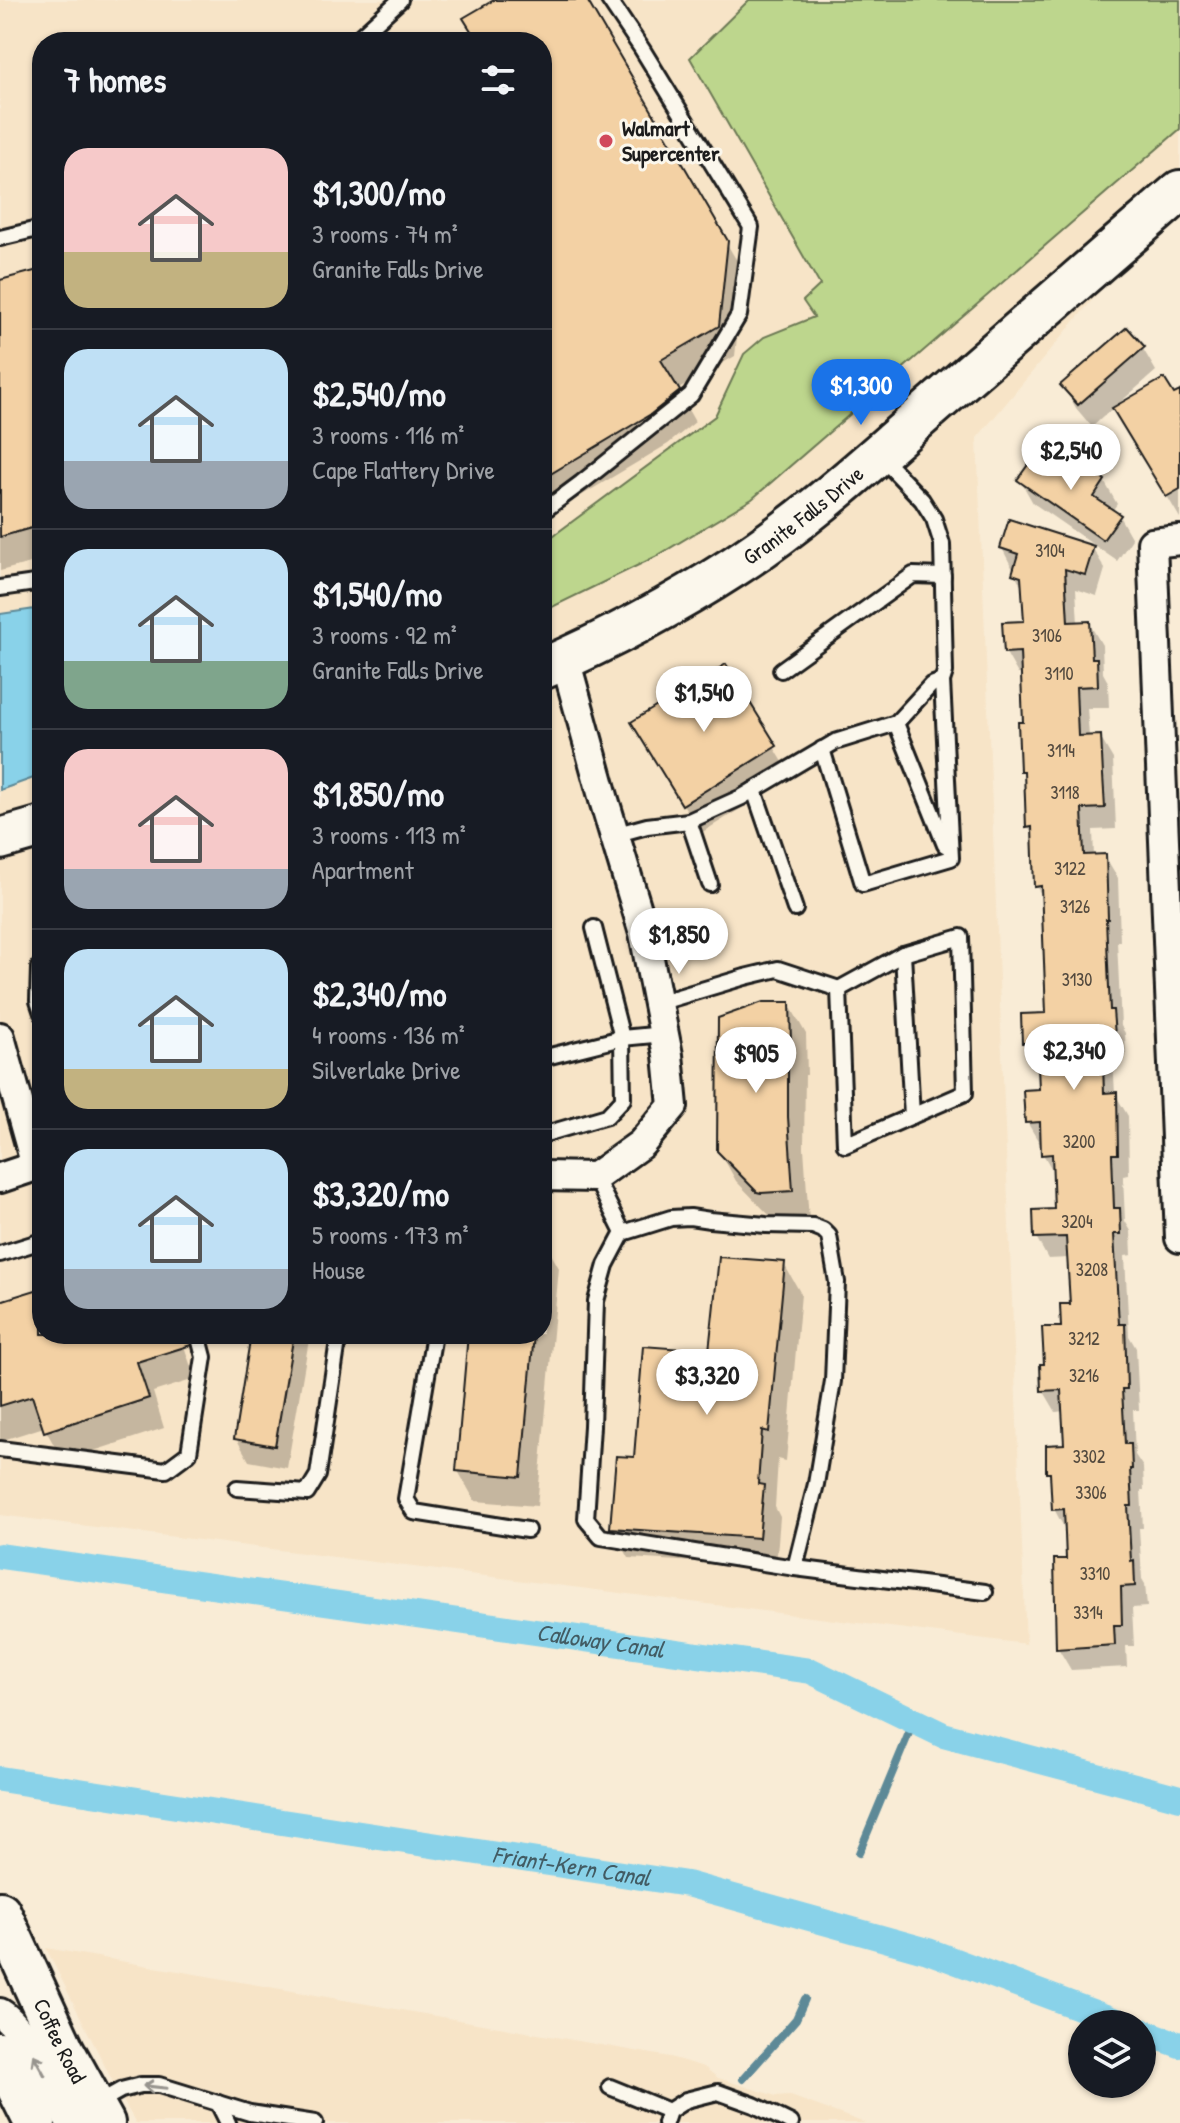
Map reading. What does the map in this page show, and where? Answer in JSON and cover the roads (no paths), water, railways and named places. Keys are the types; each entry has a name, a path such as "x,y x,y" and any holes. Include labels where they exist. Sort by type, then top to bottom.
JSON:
{"street":[{"name":"Granite Falls Drive","path":"554,664 667,608 737,565 803,517 1180,191"},
{"path":"1180,540 1152,543 1172,847 1180,1238"},
{"path":"552,1176 595,1177 641,1144 673,1106 668,1055 644,933 614,835 554,664"},
{"path":"0,839 32,830"},
{"path":"0,1037 32,1142"},
{"path":"0,1178 32,1167"},
{"name":"Coffee Road","path":"0,1912 64,2051 89,2117"},
{"path":"0,2013 9,2018 89,2117"},
{"path":"0,2053 35,2123"}],"lane":[{"path":"365,32 400,0"},
{"path":"552,505 691,395 739,315 751,227 609,0"},
{"path":"0,238 32,230"},
{"path":"878,454 922,500 934,519 942,544 945,672 942,681 951,858"},
{"path":"781,670 913,575 943,576"},
{"path":"0,588 32,583"},
{"path":"614,835 647,826 689,821 754,790 835,742 896,723 931,685 942,681"},
{"path":"896,723 951,858"},
{"path":"822,749 863,884 951,858"},
{"path":"754,790 795,909"},
{"path":"689,821 710,884"},
{"path":"552,1132 607,1116 623,1099 622,1038 594,928"},
{"path":"658,1003 778,969 839,989 903,954 961,937 965,1093 845,1145 839,989"},
{"path":"903,954 912,1116"},
{"path":"552,1056 622,1038 664,1034"},
{"path":"595,1177 623,1233"},
{"path":"795,1568 816,1484 833,1381 837,1282 829,1236 813,1226 766,1225 690,1217 671,1218 623,1233 606,1265 596,1301 586,1519 601,1537 795,1568 985,1592"},
{"path":"0,1254 32,1244"},
{"path":"0,1449 166,1470 189,1453 204,1357 201,1344"},
{"path":"237,1488 307,1493 318,1475 338,1344"},
{"path":"432,1344 406,1499 414,1512 527,1530"},
{"path":"89,2117 121,2090 159,2085 250,2113 315,2123"},
{"path":"610,2087 667,2117 686,2100 718,2092 754,2105 769,2120 791,2123"},
{"path":"218,2103 228,2123"}],"water":[{"path":"32,609 32,779 0,790 0,614"}],"waterway":[{"name":"Calloway Canal","path":"0,1556 811,1671 943,1735 1180,1798"},
{"path":"859,1853 914,1721"},
{"name":"Friant-Kern Canal","path":"0,1779 687,1884 928,1951 1086,2010"},
{"path":"743,2079 796,2019 805,1999"},
{"name":"Friant-Kern Canal","path":"1156,2036 1180,2045"}],"place":[{"name":"Walmart Supercenter","path":"606,141"}]}
